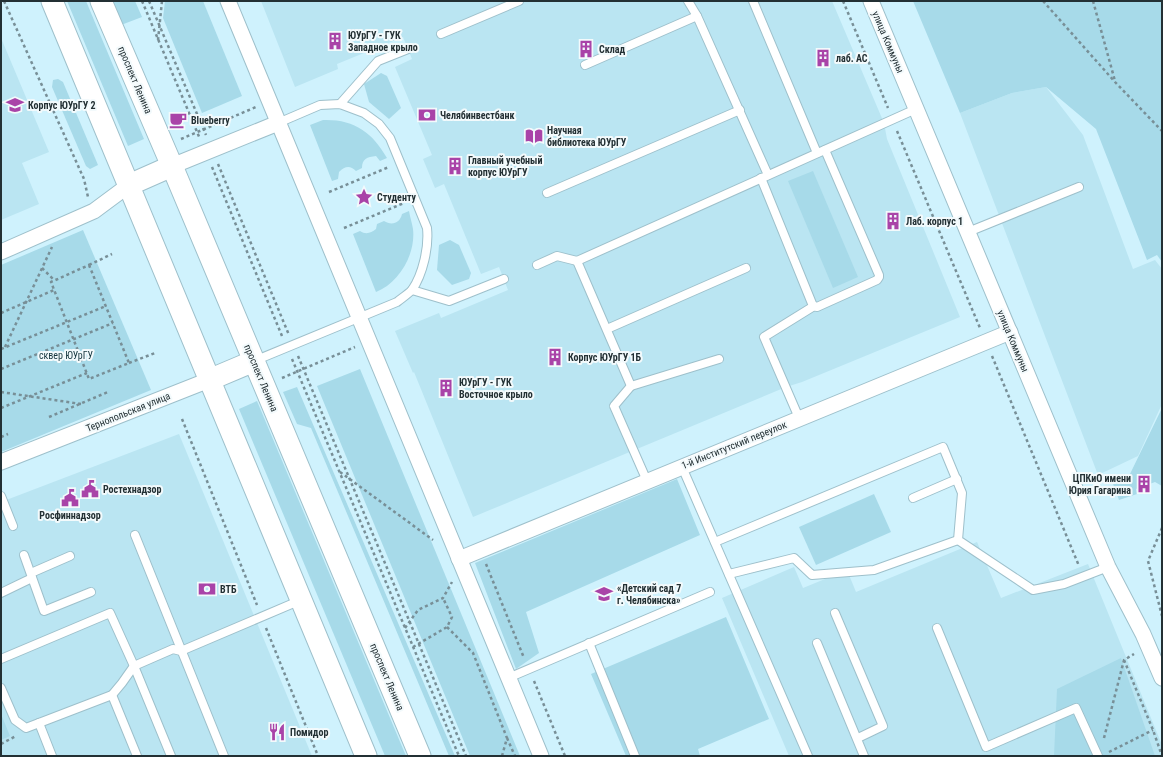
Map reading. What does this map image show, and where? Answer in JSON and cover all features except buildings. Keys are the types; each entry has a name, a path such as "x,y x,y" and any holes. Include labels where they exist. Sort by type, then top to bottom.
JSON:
{"main road":[{"path":"52,1 366,756"},
{"name":"проспект Ленина","path":"101,1 420,756"},
{"path":"129,185 172,166"},
{"name":"Тернопольская улица","path":"209,380 254,361"}],"street":[{"path":"228,1 541,756"},
{"name":"улица Коммуны","path":"871,1 1108,567 1143,634 1161,675"},
{"path":"172,166 278,123"},
{"path":"1,252 94,211 129,185"},
{"name":"1-й Институтский переулок","path":"460,562 480,550 1010,332"},
{"name":"Тернопольская улица","path":"1,462 209,380"}],"lane":[{"path":"441,34 519,1"},
{"path":"688,1 697,16 740,110 814,306"},
{"path":"753,1 817,153"},
{"path":"585,65 697,16"},
{"path":"340,104 378,61 408,49"},
{"path":"254,361 397,302 412,290 422,270 427,250 427,228 416,198 390,138 379,124 364,113 340,104 320,106 278,123"},
{"path":"537,265 557,256 577,261 916,109"},
{"path":"547,193 740,110"},
{"path":"800,418 764,337 814,306 817,307 877,280 879,277 825,150"},
{"path":"968,232 1079,187"},
{"path":"577,261 631,386"},
{"path":"607,329 746,268"},
{"path":"412,290 449,302 504,278"},
{"path":"647,481 614,406 631,386 719,359"},
{"path":"714,542 943,447 962,493 958,540"},
{"path":"682,467 808,756"},
{"path":"913,498 956,479"},
{"path":"1,496 12,526"},
{"path":"135,535 224,756"},
{"path":"958,540 1033,590 1064,584 1108,567"},
{"path":"729,574 794,558 812,575 874,570 958,540"},
{"path":"24,555 44,611 91,592"},
{"path":"1,593 70,556"},
{"path":"508,678 710,592"},
{"path":"1,688 15,720 26,728 112,694 134,666 173,649 181,651 301,600"},
{"path":"1,659 110,613 134,666 171,756"},
{"path":"835,613 883,726 858,738"},
{"path":"937,628 986,747 1076,708 1098,756"},
{"path":"589,643 635,756"},
{"path":"817,643 858,738 864,756"},
{"path":"112,694 137,756"},
{"path":"39,723 52,756"}],"path":[{"path":"4,1 84,179 89,198"},
{"path":"142,1 197,132 209,151 290,346 303,369 466,756"},
{"path":"149,1 204,129 209,151 290,346 297,372 459,756"},
{"path":"158,40 162,1"},
{"path":"1043,1 1115,82 1162,130"},
{"path":"1093,1 1115,82"},
{"path":"175,141 260,106"},
{"path":"329,192 400,162"},
{"path":"344,228 416,198"},
{"path":"5,347 25,302 53,247 51,244"},
{"path":"112,254 51,282 87,373 90,379 155,353"},
{"path":"89,265 129,363"},
{"path":"42,268 54,280"},
{"path":"1,313 54,290"},
{"path":"1,349 106,306"},
{"path":"1,369 113,323"},
{"path":"986,342 1083,577"},
{"path":"278,380 357,346"},
{"path":"1,408 87,373"},
{"path":"1,392 81,404"},
{"path":"49,417 108,392"},
{"path":"182,419 318,756"},
{"path":"1,437 8,434"},
{"path":"340,472 433,540"},
{"path":"1162,528 1148,561 1162,616"},
{"path":"480,550 565,756"},
{"path":"405,629 418,610 443,598 460,562"},
{"path":"413,647 447,627 452,617 443,598"},
{"path":"447,627 473,653 515,756"},
{"path":"1103,741 1124,660 1148,647"},
{"path":"1124,660 1153,730 1162,756"},
{"path":"1107,753 1153,730"},
{"path":"502,756 507,738"}],"shaded area":[{"path":"261,1 832,1 884,123 887,139 960,317 802,382 786,387 473,517 414,372 413,373 395,331 439,313 441,318 508,290 499,267 481,274 444,184 435,188 423,159 432,155 395,67 412,59 403,37 337,64 338,69 295,87"},
{"name":"Корпус ЮУрГУ 2","path":"1,38 49,152 22,163 39,204 1,220"},
{"path":"1046,87 1083,135 1133,269 1155,260 1162,269 1162,404 1138,456 1098,475 960,113 1012,93"},
{"path":"179,434 312,756 1,756 1,502"},
{"path":"977,542 1001,598 1088,564 1162,745 1162,756 789,756 722,598 794,567 803,588 847,570 856,592"}],"green space":[{"path":"67,1 86,1 144,139 128,146"},
{"path":"107,1 135,1 142,17 121,25"},
{"path":"165,1 203,1 242,96 202,113 163,18"},
{"path":"913,1 1162,1 1162,262 1157,255 1147,260 1096,129 1046,87 1012,93 960,113"},
{"path":"381,73 387,76 401,108 389,119 369,102 364,84"},
{"path":"58,79 63,82 98,165 90,169 86,166 52,87 53,80"},
{"path":"323,120 344,122 361,129 375,141 387,158 380,161 376,156 368,158 363,162 362,168 356,171 350,167 345,167 339,172 338,179 332,181 310,125"},
{"path":"813,171 858,277 833,288 788,181"},
{"path":"409,211 413,229 413,239 409,258 399,275 384,288 376,292 353,234 360,231 364,233 370,232 376,229 377,224 384,221 387,223 395,223 399,220 402,214"},
{"name":"сквер ЮУрГУ","path":"83,230 151,390 1,452 1,265"},
{"path":"450,240 459,245 471,273 469,279 452,285 437,270 439,245"},
{"path":"360,369 520,756 470,756 317,386"},
{"path":"297,387 455,756 449,756 311,428 297,424 283,392"},
{"path":"257,401 406,756 385,756 239,409"},
{"path":"1162,408 1162,486 1155,482 1136,489 1137,494 1119,500 1112,481 1130,474"},
{"path":"677,479 700,535 526,612 539,653 516,669 475,563"},
{"path":"874,494 891,532 816,565 799,527"},
{"path":"726,617 769,719 698,749 700,756 626,756 591,674"},
{"path":"1121,658 1155,756 1054,756 1057,689"},
{"path":"1,714 10,736 1,740"}],"place":[{"name":"ЮУрГУ - ГУК Западное крыло","path":"335,41"},
{"name":"Склад","path":"586,49"},
{"name":"лаб. АС","path":"823,58"},
{"name":"Корпус ЮУрГУ 2","path":"15,105"},
{"name":"Челябинвестбанк","path":"427,115"},
{"name":"Blueberry","path":"178,120"},
{"name":"Научная библиотека ЮУрГУ","path":"534,136"},
{"name":"Главный учебный корпус ЮУрГУ","path":"455,166"},
{"name":"Студенту","path":"364,197"},
{"name":"Лаб. корпус 1","path":"893,221"},
{"name":"Корпус ЮУрГУ 1Б","path":"555,357"},
{"name":"ЮУрГУ - ГУК Восточное крыло","path":"446,388"},
{"name":"ЦПКиО имени Юрия Гагарина","path":"1144,484"},
{"name":"Ростехнадзор","path":"90,489"},
{"name":"Росфиннадзор","path":"70,498"},
{"name":"ВТБ","path":"207,589"},
{"name":"«Детский сад 7 г. Челябинска»","path":"604,594"},
{"name":"Помидор","path":"277,732"}]}
